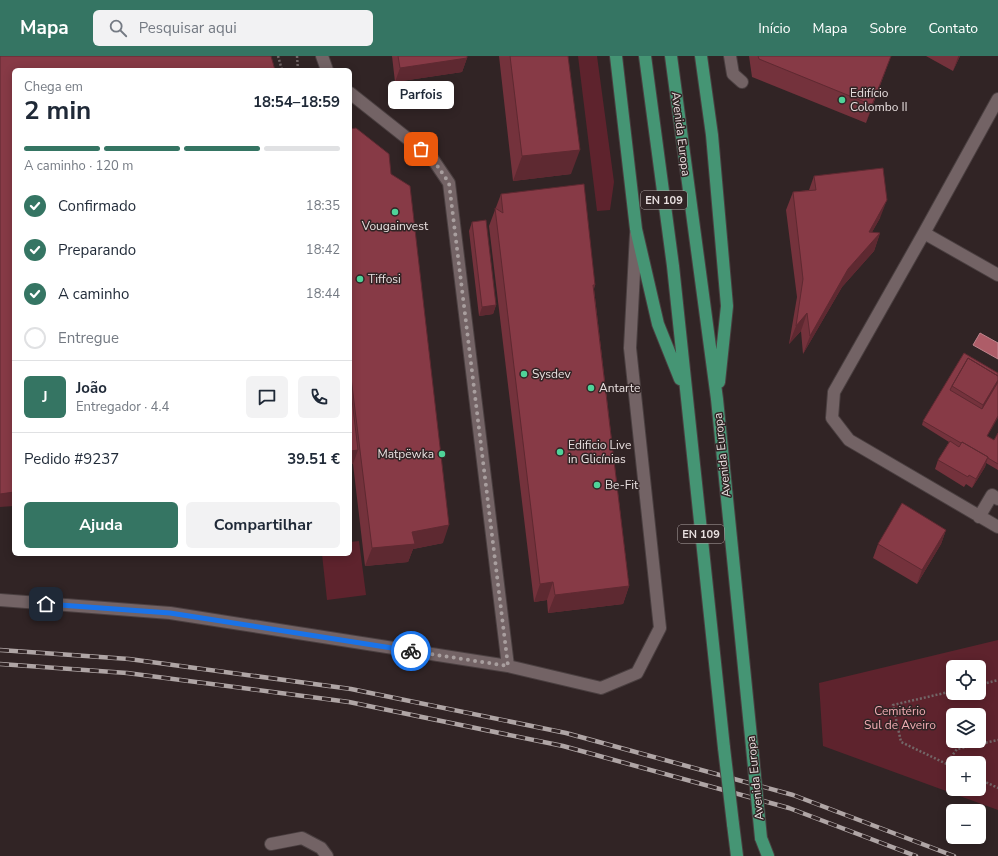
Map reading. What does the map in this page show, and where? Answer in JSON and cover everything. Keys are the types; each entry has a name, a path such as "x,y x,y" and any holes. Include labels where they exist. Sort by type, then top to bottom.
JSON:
{"main road":[{"path":"616,56 636,227 658,324 686,391"},
{"name":"Avenida Europa","path":"645,56 673,266 724,748 737,856"},
{"name":"Avenida Europa","path":"671,56 717,399 764,856"},
{"path":"702,56 712,135 727,306 717,399"},
{"path":"731,856 733,824"},
{"path":"761,838 768,856"}],"street":[{"path":"322,56 326,68"},
{"path":"730,56 733,74 742,82"},
{"path":"352,95 432,158 449,183 508,666"},
{"path":"998,99 834,392 832,418 849,440 998,527"},
{"path":"0,600 170,613 508,666 601,688 637,673 660,628 630,348 636,227"},
{"path":"924,233 998,275"},
{"path":"979,516 992,495 998,499"},
{"path":"271,844 302,838 321,848 327,856"}],"path":[{"path":"278,56 281,68"},
{"path":"296,56 298,68"},
{"path":"986,683 998,680"},
{"path":"946,693 892,705 901,742 946,764"},
{"path":"952,756 957,749 998,740"},
{"path":"986,782 998,788"}],"green space":[{"path":"578,56 597,56 614,182 610,210 597,211"},
{"path":"359,541 366,595 327,600 322,556 352,556 352,542"},
{"name":"Cemitério Sul de Aveiro","path":"998,640 998,810 986,806 986,804 982,804 960,796 986,796 986,756 946,756 946,791 823,746 819,683"}],"shaded area":[{"path":"980,333 998,343 998,359 973,345"}],"building":[{"path":"0,56 271,56 274,68 12,68 12,492 0,494"},
{"path":"398,56 467,56 467,58 400,68"},
{"path":"510,56 568,56 580,150 522,156"},
{"path":"758,56 891,56 872,105 759,59"},
{"path":"356,128 389,154 391,174 410,186 449,525 412,532 415,544 372,548 352,385 352,129"},
{"path":"883,168 887,200 869,232 880,233 848,269 810,336 807,313 796,326 803,279 793,192 816,190 814,176"},
{"name":"Edificio Live in Glicínias","path":"584,184 595,285 593,285 629,586 555,595 553,582 540,584 495,208 503,213 501,194"},
{"path":"486,220 496,305 482,307 472,222"},
{"path":"964,353 998,373 998,376 968,358 950,390 982,409 998,382 998,416 987,436 994,440 998,433 998,464 923,421"},
{"path":"968,358 998,376 998,380 983,405 952,386"},
{"path":"352,400 358,450 352,451"},
{"path":"950,441 959,447 962,442 988,457 976,479 969,475 968,477 938,460"},
{"path":"902,503 946,530 922,570 878,544"}],"railway":[{"path":"0,650 129,659 351,689 566,733 793,795 954,856"},
{"path":"0,664 127,673 349,702 563,746 789,808 916,856"}],"way so far":[{"path":"411,651 508,666 449,183 432,158 421,149"}],"place":[{"name":"Edifício Colombo II","path":"842,100"},
{"name":"Parfois","path":"421,149"},
{"name":"Vougainvest","path":"395,212"},
{"name":"Tiffosi","path":"360,279"},
{"name":"Sysdev","path":"524,374"},
{"name":"Antarte","path":"591,388"},
{"name":"Edificio Live in Glicínias","path":"560,452"},
{"name":"Matpëwka","path":"442,454"},
{"name":"Be-Fit","path":"597,485"}],"route":[{"path":"46,604 170,613 411,651"}]}
